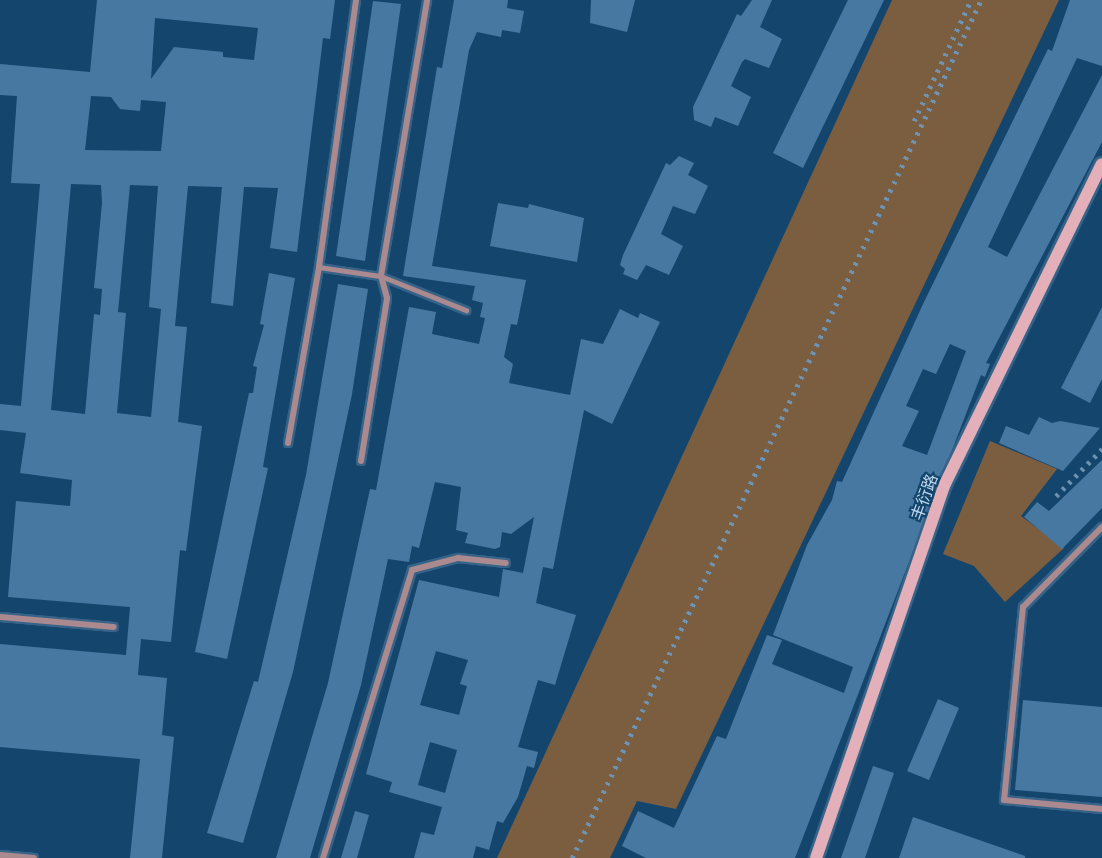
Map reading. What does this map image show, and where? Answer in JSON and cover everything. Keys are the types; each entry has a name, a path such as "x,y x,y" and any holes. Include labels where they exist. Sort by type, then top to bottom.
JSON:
{"street":[{"path":"288,443 319,267 356,0"},
{"path":"361,461 387,298 381,276 427,0"},
{"name":"丰衍路","path":"816,858 945,484 1102,164"},
{"path":"1102,527 1023,607 1005,800 1102,809"},
{"path":"323,858 412,570 458,558 506,563"},
{"path":"0,617 114,627"},
{"path":"0,855 34,858"}],"lane":[{"path":"319,267 381,276 466,310"}],"shaded area":[{"path":"892,0 1059,0 676,809 637,801 610,858 497,858"},
{"path":"990,441 1057,469 1021,516 1064,548 1005,602 974,566 943,554"}],"building":[{"path":"97,0 335,0 330,39 323,38 297,252 270,248 278,188 244,187 233,306 211,303 222,187 188,186 175,326 187,327 178,422 202,426 186,551 180,550 171,642 141,639 138,675 167,678 162,735 174,737 162,858 130,858 140,759 0,747 0,644 126,655 130,607 8,597 16,501 70,506 72,480 20,473 26,433 0,430 0,404 21,406 40,184 11,183 17,96 0,95 0,64 90,72","holes":["155,18 258,28 254,60 223,57 223,52 174,47 151,79","91,96 111,97 120,109 140,111 141,100 166,102 161,151 85,150","71,184 101,185 102,203 94,288 102,289 100,315 94,314 85,414 51,410","130,185 158,186 149,307 161,309 151,417 117,413 126,313 118,312"]},
{"path":"454,0 508,0 507,8 524,11 520,33 502,30 501,37 477,32 469,50 432,266 526,280 517,325 511,324 504,357 513,364 509,383 570,395 581,339 603,344 620,309 638,318 640,313 660,322 612,424 584,410 553,569 543,567 536,603 576,615 555,685 538,680 518,747 538,752 534,768 527,766 518,797 503,823 497,821 489,850 476,846 473,858 414,858 421,832 434,835 442,807 389,792 392,782 366,774 419,580 499,597 503,569 523,573 534,517 511,534 502,532 500,547 495,549 465,543 468,533 456,530 461,487 435,482 419,548 412,546 409,562 388,559 361,685 310,858 276,858 328,683 370,489 376,490 409,307 436,312 432,334 479,344 485,318 480,317 483,303 472,300 475,286 403,276 437,67 442,68","holes":["436,651 468,660 460,684 467,686 459,715 420,705","430,742 457,750 445,793 418,785"]},
{"path":"591,0 635,0 627,32 590,23"},
{"path":"752,0 772,0 760,27 782,39 769,68 745,59 742,62 731,86 751,97 738,126 715,117 711,127 694,120 693,107 737,14 741,16"},
{"path":"848,0 884,0 803,168 773,153"},
{"path":"1070,0 1102,0 1102,66 1077,58 988,247 1007,257 1102,75 1102,142 986,363 990,364 985,377 981,375 795,858 646,858 622,846 638,811 674,828 717,736 726,739 767,635 782,640 772,664 844,693 853,667 773,635 807,545 832,500 837,481 842,482 923,304 1048,49 1052,51","holes":["950,344 966,351 927,455 902,446 919,411 906,406 923,369 936,374"]},
{"path":"373,1 401,4 365,261 336,256"},
{"path":"679,156 694,163 688,175 708,186 695,214 673,206 661,234 683,246 669,275 646,265 637,280 623,274 625,269 620,265 623,255 666,163 670,165"},
{"path":"498,203 528,208 529,204 584,218 577,262 490,246"},
{"path":"269,273 295,278 263,467 268,468 227,659 195,652 249,393 253,393 257,367 253,366 264,325 260,324"},
{"path":"338,284 368,289 352,394 293,672 243,843 207,833 254,681 258,682 306,475"},
{"path":"1102,307 1102,379 1090,403 1061,388"},
{"path":"1039,417 1052,423 1060,421 1100,428 1063,471 999,443 1006,426 1029,435"},
{"path":"1102,460 1102,508 1062,549 1024,517 1037,502 1049,511"},
{"path":"938,699 959,708 929,780 907,771"},
{"path":"1023,700 1102,707 1102,797 1015,790"},
{"path":"873,766 894,773 865,858 841,858"},
{"path":"355,811 369,815 357,858 341,858"},
{"path":"913,817 1025,856 1025,858 899,858"}],"railway":[{"path":"914,121 971,0"},
{"path":"572,858 981,0"},
{"path":"1056,496 1102,449"}]}
